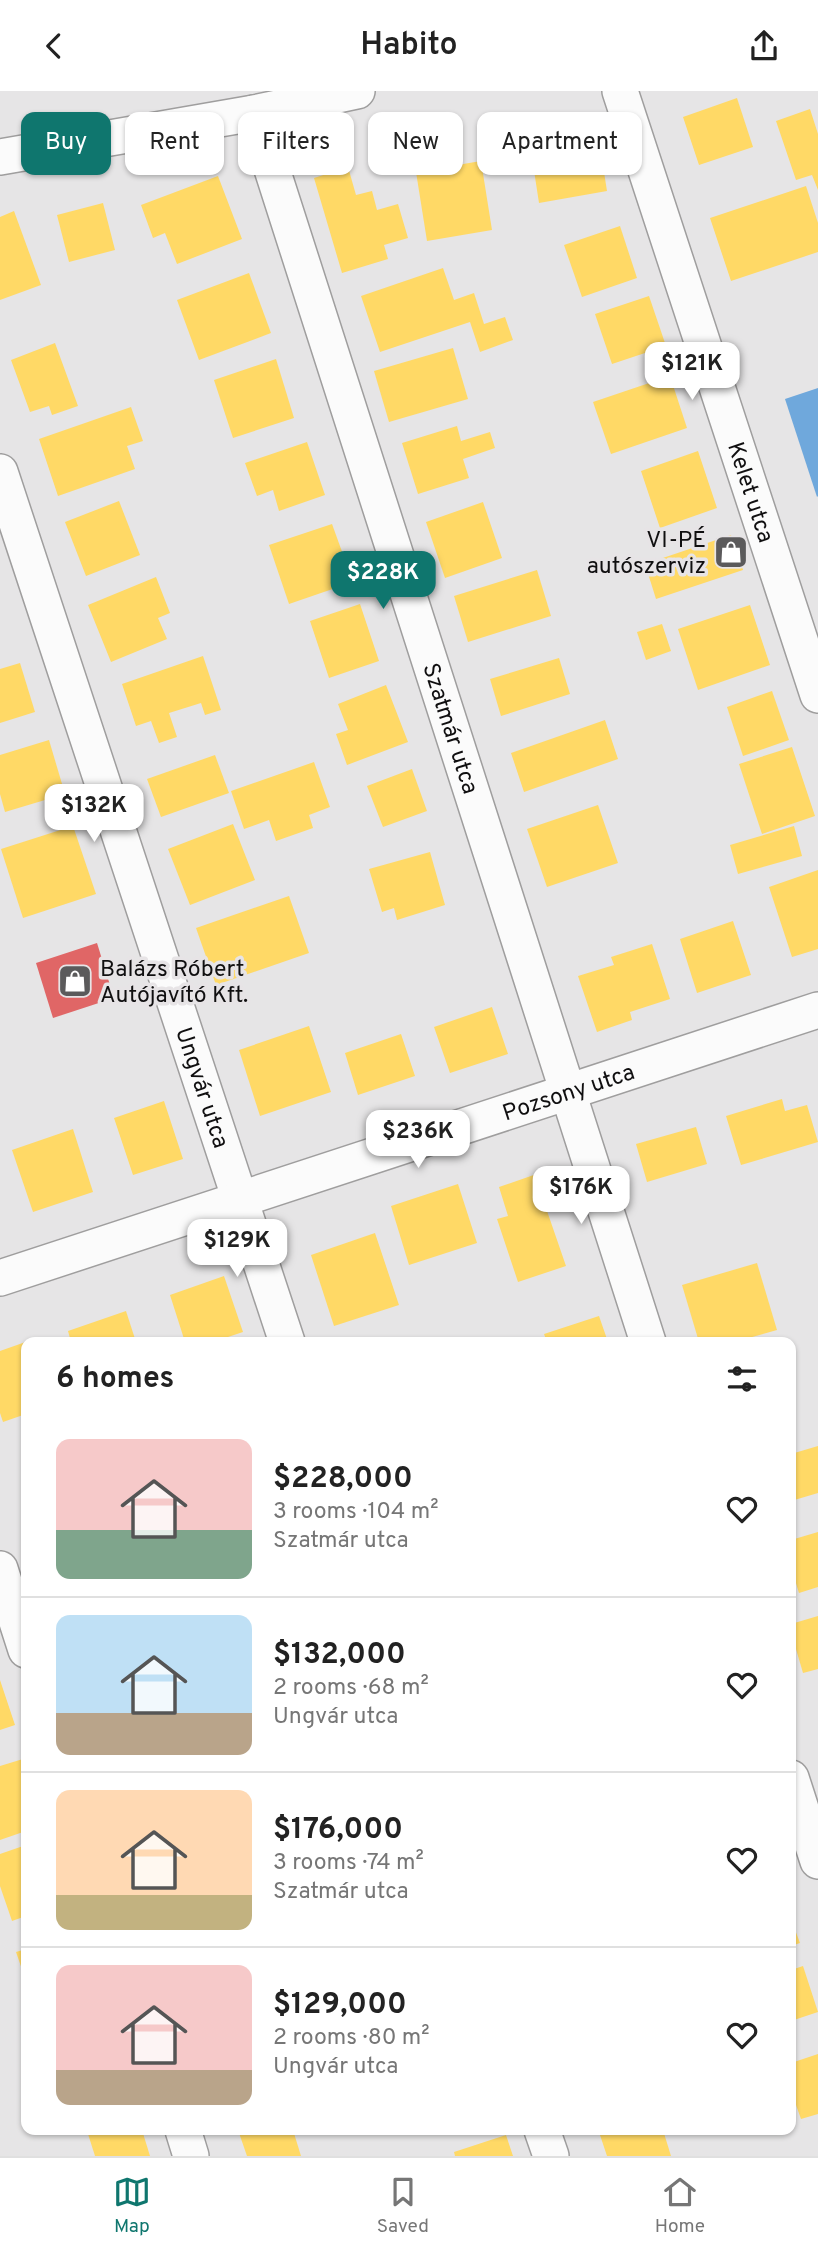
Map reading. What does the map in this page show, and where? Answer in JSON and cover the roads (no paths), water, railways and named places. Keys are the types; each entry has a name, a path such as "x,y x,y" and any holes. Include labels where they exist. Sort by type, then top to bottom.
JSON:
{"street":[{"path":"259,112 357,91"},
{"name":"Kelet utca","path":"620,91 818,695"},
{"path":"0,157 238,116"},
{"name":"Szatmár utca","path":"274,175 646,1337"},
{"name":"Ungvár utca","path":"0,472 285,1337"},
{"name":"Pozsony utca","path":"0,1277 818,1010"},
{"path":"0,1569 21,1634"},
{"path":"796,1793 818,1861"},
{"path":"185,2135 191,2156"},
{"path":"544,2135 551,2156"}],"place":[{"name":"VI-PÉ autószerviz","path":"731,552"},
{"name":"Balázs Róbert Autójavító Kft.","path":"75,981"}]}
